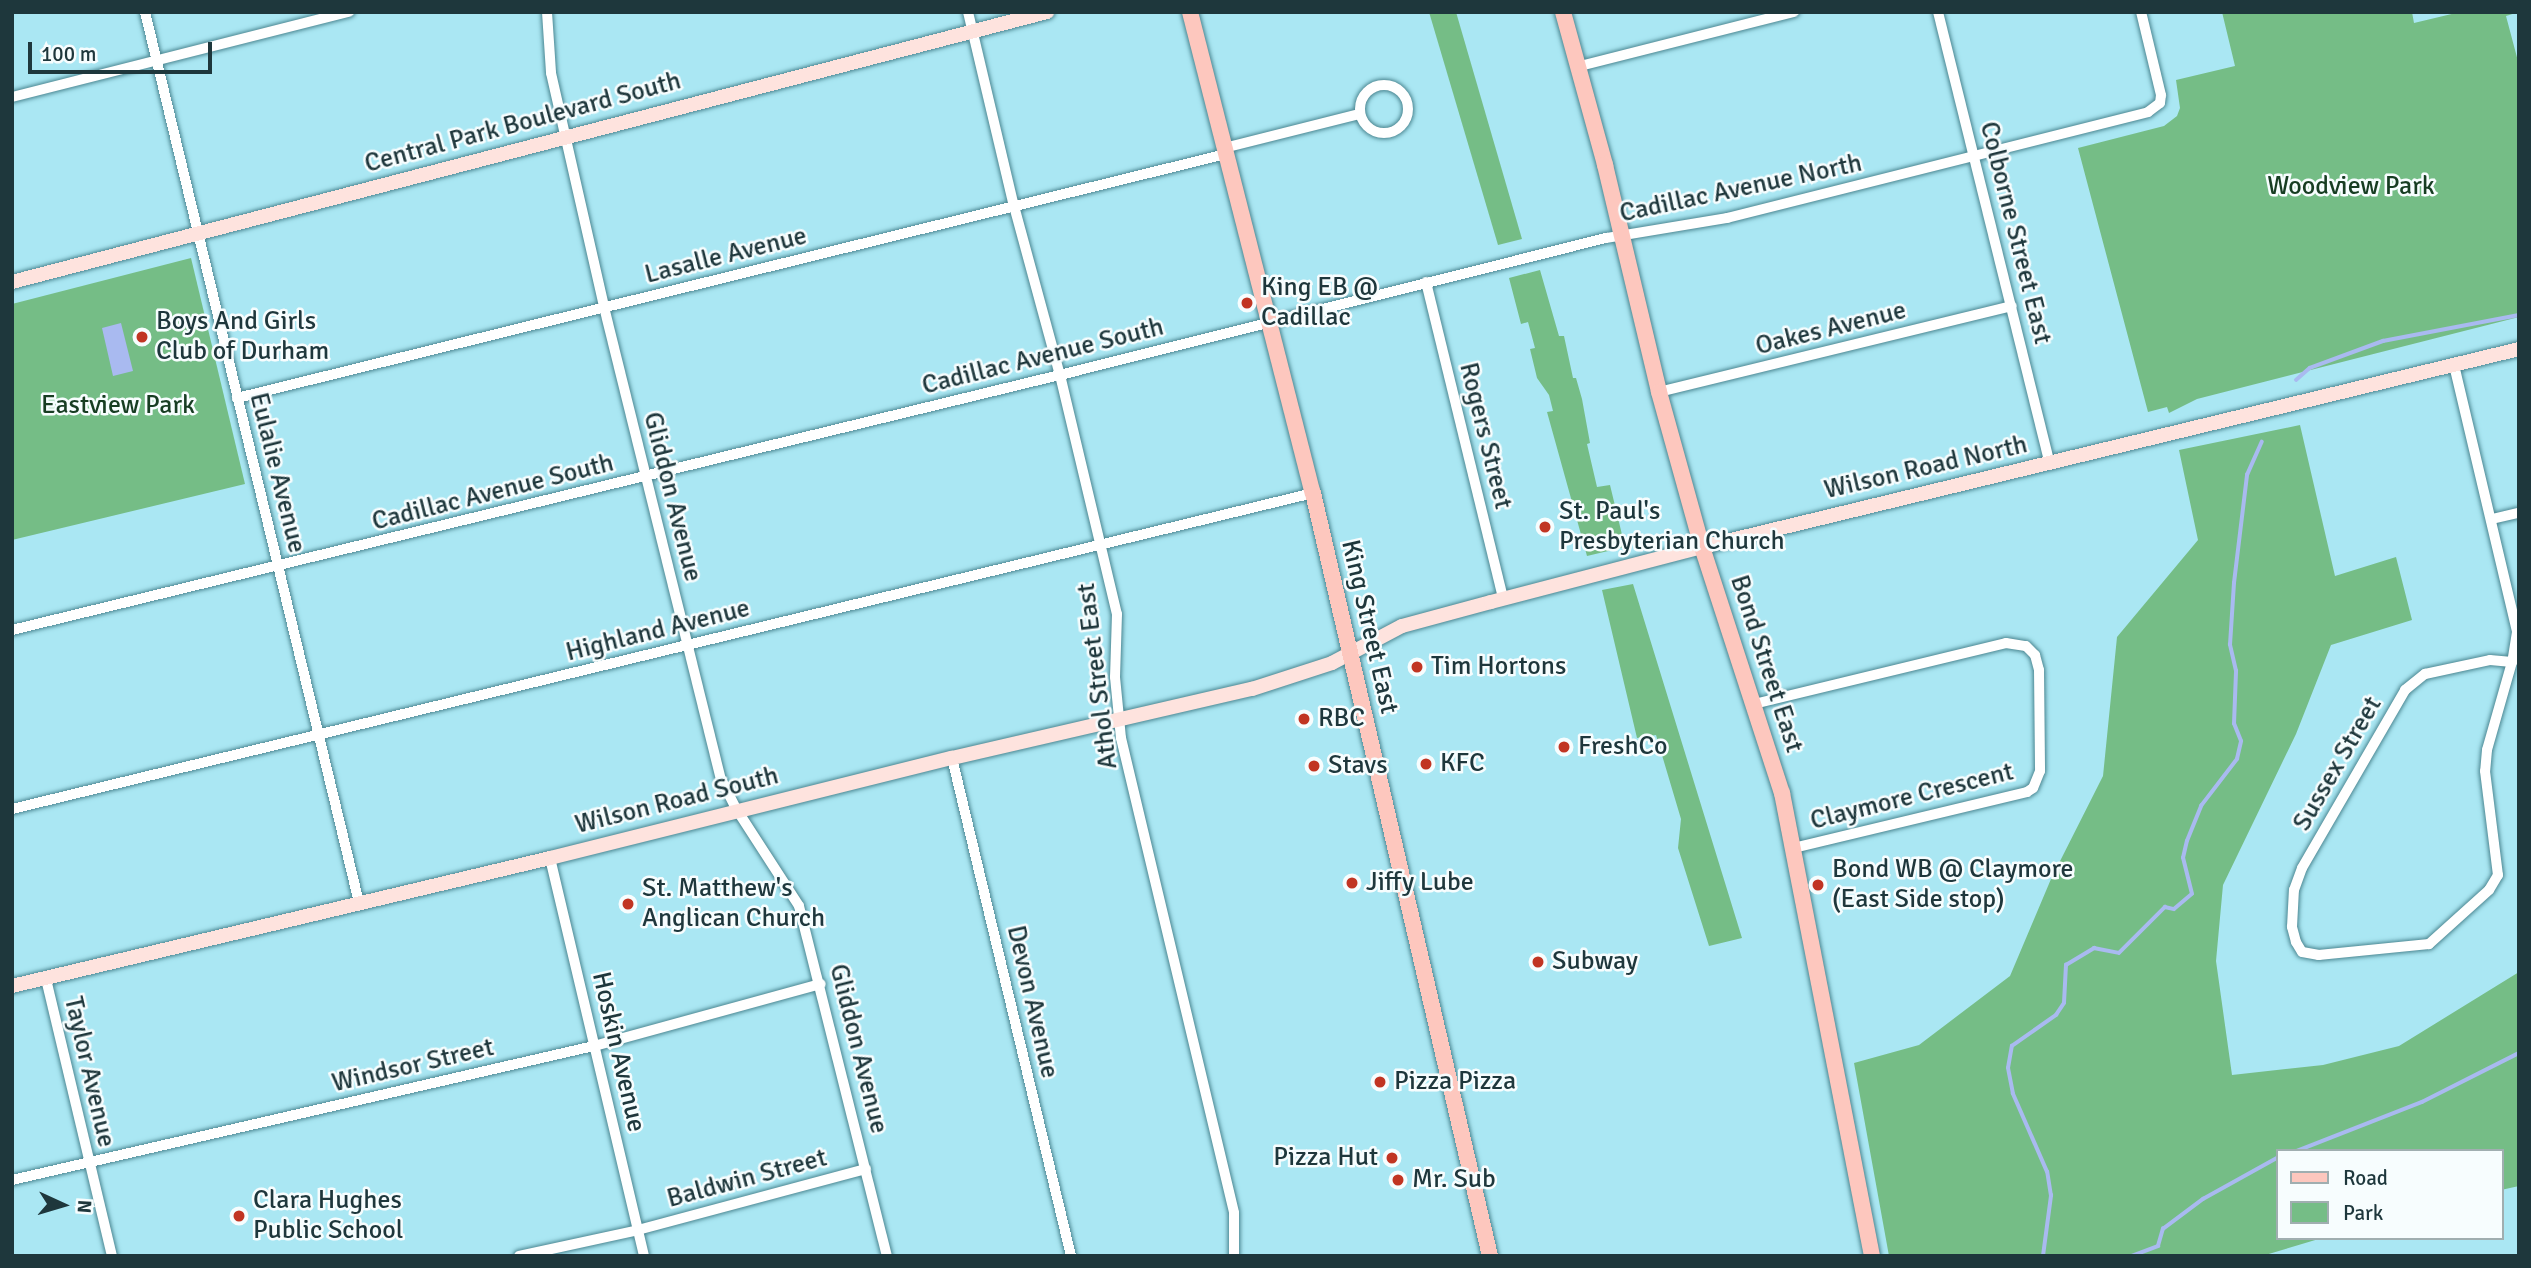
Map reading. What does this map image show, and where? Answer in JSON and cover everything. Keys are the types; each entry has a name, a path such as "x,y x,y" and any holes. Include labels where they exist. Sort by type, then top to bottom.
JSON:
{"main road":[{"name":"Central Park Boulevard South","path":"12,282 565,135 1047,12"},
{"name":"King Street East","path":"1190,12 1313,493 1490,1256"},
{"name":"Bond Street East","path":"1563,12 1622,236 1659,392 1702,547 1782,793 1872,1256"},
{"name":"Wilson Road North","path":"1351,654 1402,626 1702,547 2519,349"},
{"name":"Wilson Road South","path":"12,986 550,858 952,758 1270,684 1351,654"}],"street":[{"name":"Eulalie Avenue","path":"145,12 359,903"},
{"path":"12,97 349,12"},
{"name":"Gliddon Avenue","path":"547,12 551,73 604,307 721,779 737,810 799,906 821,984 887,1256"},
{"name":"Athol Street East","path":"968,12 1014,206 1060,375 1101,545 1119,630 1115,677 1121,738 1234,1213 1234,1256"},
{"path":"1576,66 1794,12"},
{"name":"Colborne Street East","path":"1938,12 2050,464"},
{"name":"Cadillac Avenue North","path":"1268,321 1622,236 1727,218 2154,109 2160,103 2161,95 2141,12"},
{"path":"1384,85 1397,89 1407,104 1406,118 1392,131 1375,131 1359,114 1362,99 1376,86 1384,85"},
{"name":"Lasalle Avenue","path":"237,398 1014,206 1359,114"},
{"name":"Rogers Street","path":"1426,282 1503,599"},
{"name":"Oakes Avenue","path":"1659,392 2012,306"},
{"name":"Cadillac Avenue South","path":"12,630 1060,375 1268,321"},
{"path":"2454,365 2517,632 2512,662"},
{"name":"Highland Avenue","path":"12,809 1313,493"},
{"path":"2492,519 2519,513"},
{"name":"Claymore Crescent","path":"1754,704 2006,643 2026,646 2035,655 2039,670 2040,771 2033,788 2027,792 1794,848"},
{"name":"Sussex Street","path":"2490,660 2512,662 2487,750 2485,771 2498,875 2495,883 2429,944 2319,955 2302,952 2292,927 2294,890 2302,868 2405,690 2425,674 2490,660"},
{"name":"Devon Avenue","path":"952,758 1071,1256"},
{"name":"Hoskin Avenue","path":"550,858 644,1256"},
{"name":"Taylor Avenue","path":"46,979 111,1256"},
{"name":"Windsor Street","path":"12,1180 594,1046 821,984"},
{"name":"Baldwin Street","path":"519,1256 638,1230 866,1169"}],"green space":[{"path":"1429,12 1456,12 1522,239 1498,245"},
{"name":"Woodview Park","path":"2222,12 2412,12 2414,23 2460,12 2519,12 2506,16 2519,65 2519,317 2197,399 2169,413 2167,407 2148,412 2078,148 2164,126 2177,116 2180,108 2176,80 2235,66"},
{"name":"Eastview Park","path":"191,258 245,484 12,540 12,304"},
{"path":"1540,270 1559,336 1564,336 1573,378 1576,378 1582,399 1590,443 1587,444 1597,487 1610,485 1625,547 1587,556 1547,412 1553,411 1549,395 1537,378 1530,349 1535,348 1528,322 1521,324 1509,278"},
{"path":"2300,425 2335,576 2396,557 2412,620 2331,645 2296,734 2223,885 2216,961 2232,1075 2323,1065 2399,1046 2519,972 2519,1186 2503,1190 2503,1149 2276,1149 2276,1240 2315,1240 2262,1256 1889,1256 1854,1063 1919,1045 2010,976 2051,879 2103,776 2117,637 2198,540 2179,450"},
{"path":"1633,584 1742,938 1709,946 1678,848 1681,819 1656,735 1637,738 1602,590"}],"water":[{"path":"121,323 133,371 113,376 102,328"}],"waterway":[{"path":"2296,380 2310,368 2383,341 2519,315"},
{"path":"2043,1256 2051,1196 2047,1172 2013,1094 2008,1068 2012,1046 2056,1015 2064,1003 2066,965 2094,948 2119,953 2165,907 2174,909 2192,894 2183,858 2187,841 2201,806 2237,759 2241,741 2234,724 2236,671 2230,645 2234,583 2247,475 2262,442"},
{"path":"2302,1149 2422,1102 2519,1053"},
{"path":"2132,1256 2158,1246 2163,1229 2203,1199 2276,1159"}],"place":[{"name":"King EB @ Cadillac","path":"1247,303"},
{"name":"Boys And Girls Club of Durham","path":"142,337"},
{"name":"St. Paul's Presbyterian Church","path":"1545,527"},
{"name":"Tim Hortons","path":"1417,667"},
{"name":"RBC","path":"1304,719"},
{"name":"FreshCo","path":"1564,747"},
{"name":"KFC","path":"1426,764"},
{"name":"Stavs","path":"1314,766"},
{"name":"Jiffy Lube","path":"1352,883"},
{"name":"Bond WB @ Claymore (East Side stop)","path":"1818,885"},
{"name":"St. Matthew's Anglican Church","path":"628,904"},
{"name":"Subway","path":"1538,962"},
{"name":"Pizza Pizza","path":"1380,1082"},
{"name":"Pizza Hut","path":"1392,1158"},
{"name":"Mr. Sub","path":"1398,1180"},
{"name":"Clara Hughes Public School","path":"239,1216"}]}
